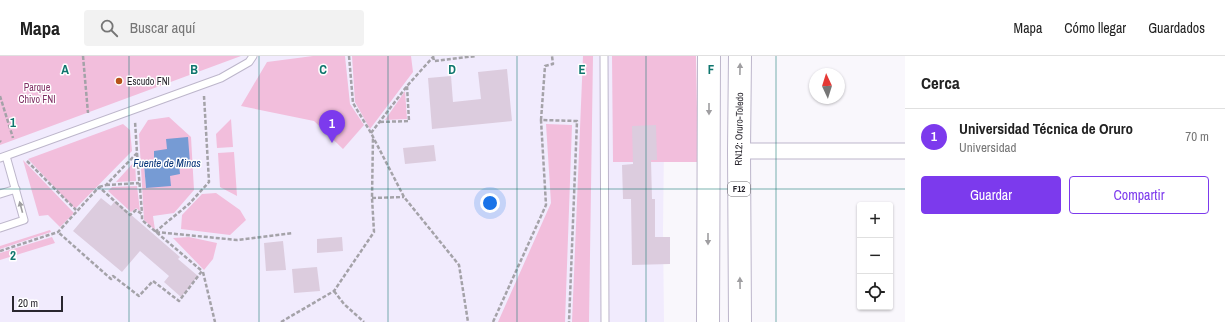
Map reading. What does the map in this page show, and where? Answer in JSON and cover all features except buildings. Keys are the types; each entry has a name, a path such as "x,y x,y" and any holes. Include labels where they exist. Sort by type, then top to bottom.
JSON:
{"highway":[{"path":"708,322 709,56"},
{"name":"RN12: Oruro-Toledo","path":"740,56 740,322"}],"street":[{"path":"739,151 905,151"}],"lane":[{"path":"0,228 24,220 16,189 3,157 221,78 249,62 253,56"},
{"path":"604,56 605,322"},
{"path":"0,194 16,189"}],"path":[{"path":"83,56 88,113"},
{"path":"349,56 353,103 373,136 404,197 459,265 468,322"},
{"path":"371,133 407,86 433,56 434,61 476,56"},
{"path":"493,322 546,204 541,120 545,66 553,64 552,56"},
{"path":"379,122 409,121 407,86"},
{"path":"155,232 189,204 209,182 204,95"},
{"path":"0,96 13,138"},
{"path":"135,119 142,220 202,271 215,322"},
{"path":"541,120 577,121 569,322"},
{"path":"281,322 334,291 374,232 372,198 373,136"},
{"path":"106,186 137,153"},
{"path":"25,159 76,210"},
{"path":"0,251 58,232 76,210 99,187 139,183"},
{"path":"99,187 130,215 136,210 142,214"},
{"path":"372,198 404,197"},
{"path":"58,232 111,279 113,276 139,296 153,281 179,301 202,271"},
{"path":"155,232 237,240 293,233"},
{"path":"334,291 344,304 364,322"}],"shaded area":[{"path":"0,56 665,56 663,230 664,322 0,322"}],"green space":[{"name":"Parque Chivo FNI","path":"0,56 241,56 0,145"},
{"path":"313,56 345,56 350,104 364,125 343,149 314,121 241,106 267,62"},
{"path":"352,56 411,56 413,72 370,129 355,102"},
{"path":"583,56 593,56 589,322 572,322"},
{"path":"612,56 696,56 698,162 613,162"},
{"path":"405,91 407,119 385,120"},
{"path":"169,117 191,137 194,190 174,213 153,216 155,230 144,220 139,134 148,120","holes":["167,149 146,188 144,164 155,163"]},
{"path":"231,119 233,147 217,148 216,134"},
{"path":"123,124 130,130 132,151 75,209 28,159"},
{"path":"546,124 572,125 565,322 498,322 551,203"},
{"path":"234,152 237,196 220,187 218,153"},
{"path":"23,160 74,213 60,227 48,215 39,216"},
{"path":"135,161 136,181 116,182"},
{"path":"137,186 140,211 136,208 131,212 108,191 112,187"},
{"path":"216,193 240,210 246,220 230,235 181,229 182,215 202,194"},
{"path":"50,230 51,232 0,249 0,246"},
{"path":"52,237 55,243 0,260 0,253"},
{"path":"189,237 217,243 213,259 204,270 173,238"}],"water":[{"name":"Fuente de Minas","path":"188,137 190,163 179,165 180,174 170,176 171,186 146,188 144,164 154,163 154,151 167,149 166,139"}],"place":[{"name":"Escudo FNI","path":"119,81"},
{"name":"Universidad Técnica de Oruro","path":"332,143"}]}
